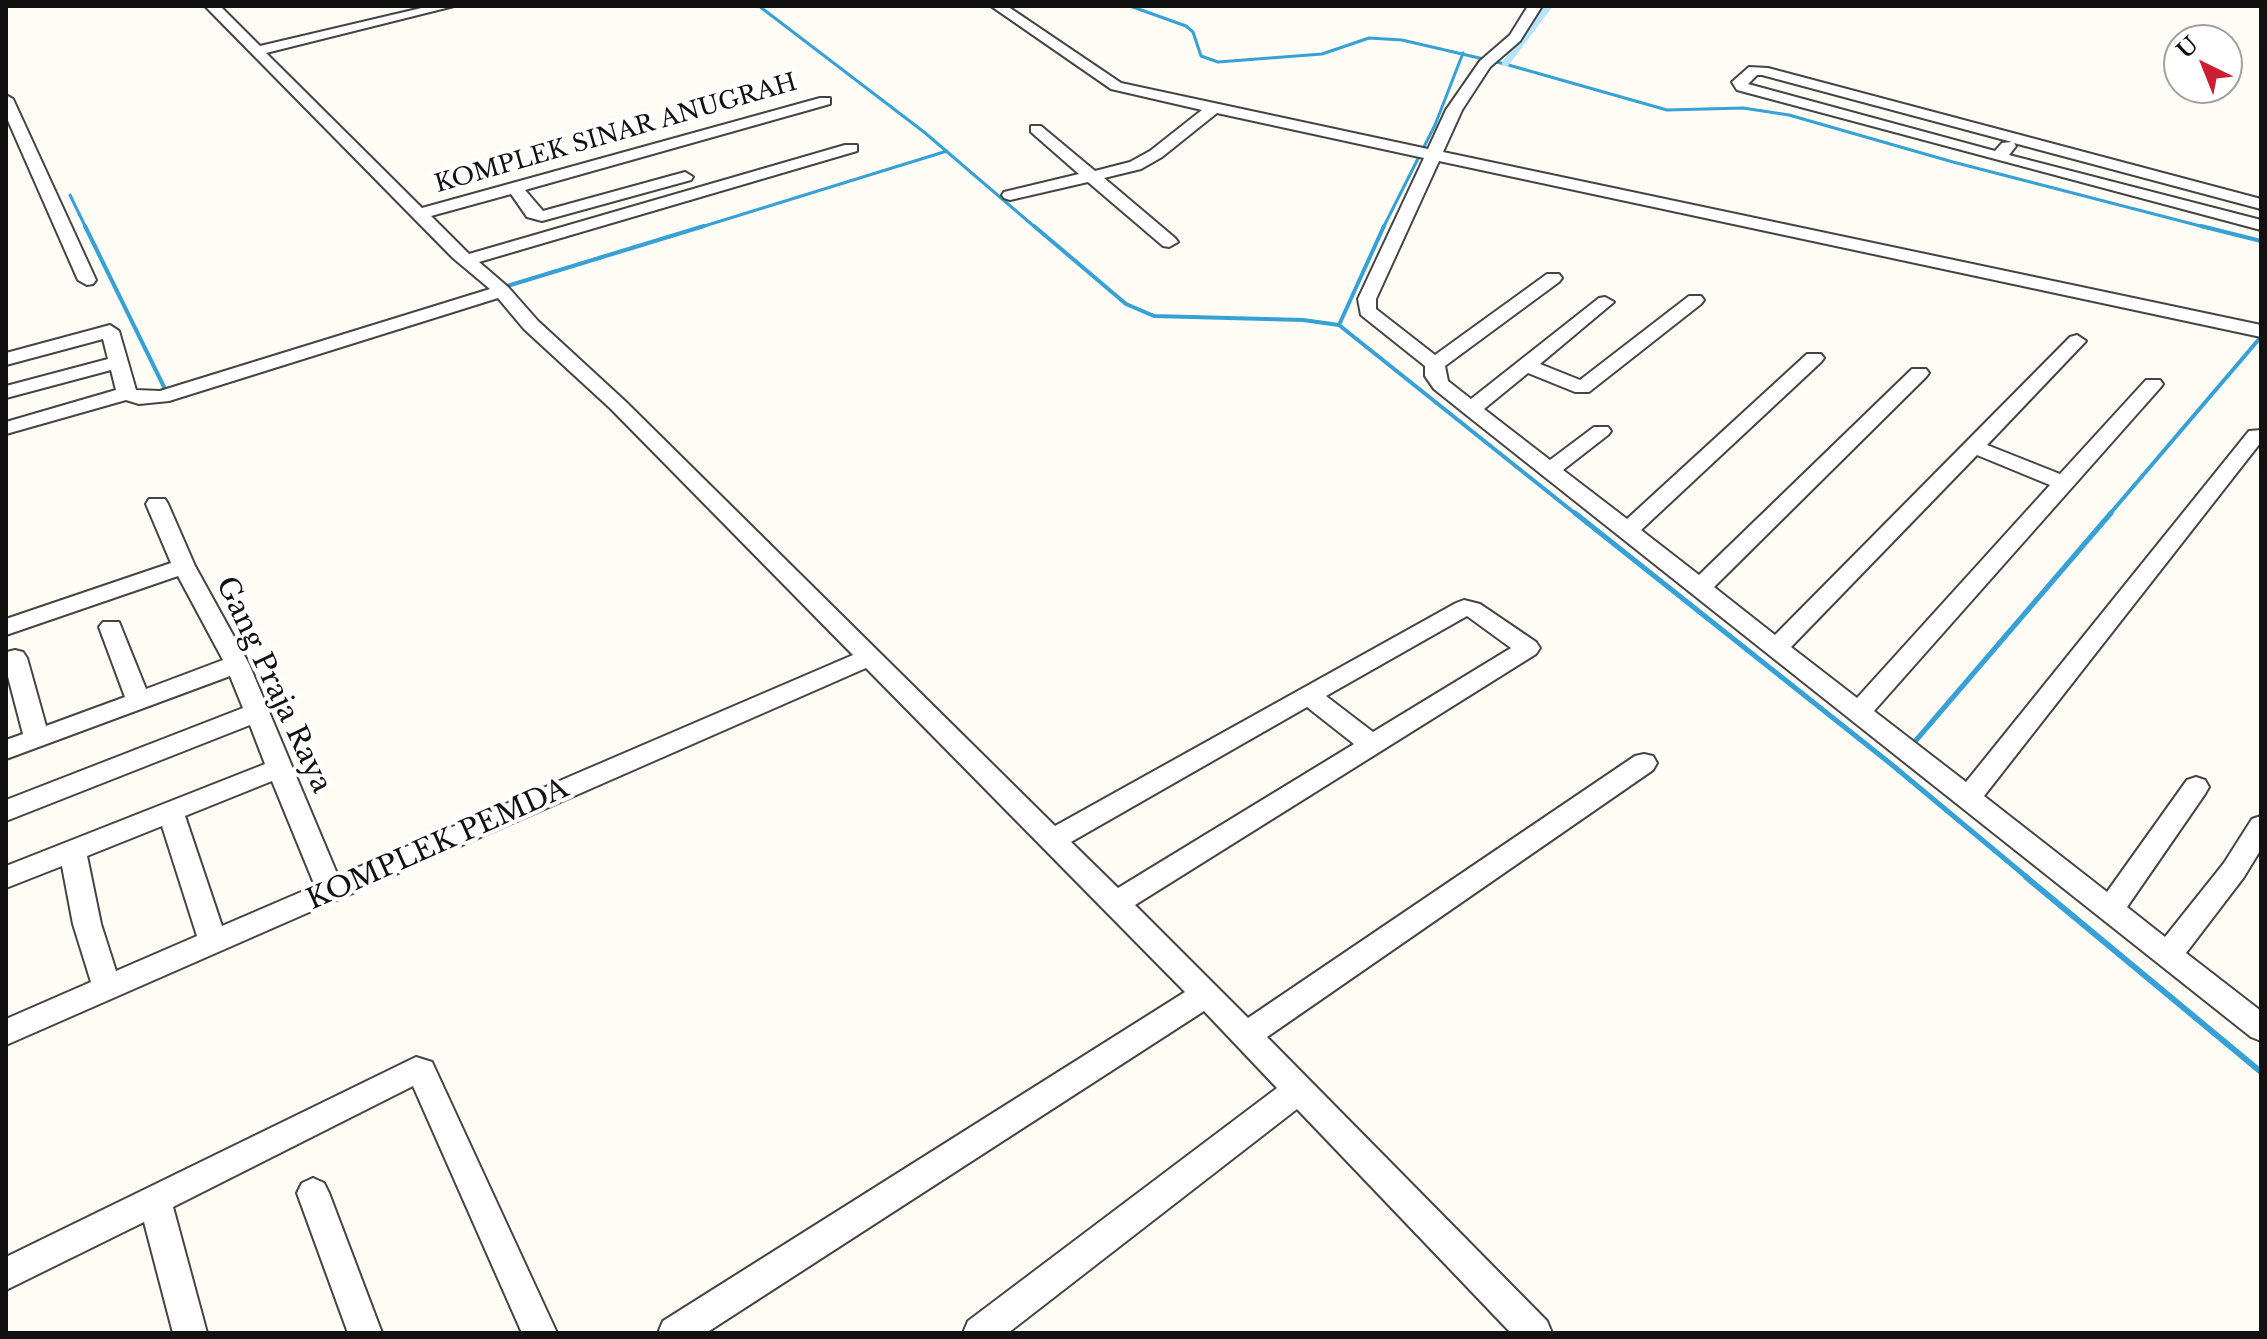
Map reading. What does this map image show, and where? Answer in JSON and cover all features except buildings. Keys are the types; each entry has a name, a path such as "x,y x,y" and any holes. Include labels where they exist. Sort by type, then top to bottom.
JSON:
{"street":[{"path":"212,6 419,214 500,289 531,325 615,402 1206,994 1535,1333"},
{"path":"255,51 447,6"},
{"path":"998,6 1120,88 2261,331"},
{"path":"1435,364 1367,311 1365,306 1424,154 1490,60 1515,38 1535,6"},
{"path":"2261,204 1757,70 1738,85 2261,225"},
{"path":"6,99 87,280"},
{"name":"KOMPLEK SINAR ANUGRAH","path":"419,214 825,101"},
{"path":"1010,195 1096,178 1143,163 1213,109"},
{"path":"1036,129 1169,242"},
{"path":"1999,157 2017,137"},
{"path":"467,260 851,148"},
{"path":"515,188 533,213 542,216 685,177"},
{"path":"1435,364 1553,278"},
{"path":"6,428 127,393 139,398 162,397 500,289"},
{"path":"1526,365 1582,388 1695,300"},
{"path":"1471,409 1605,302"},
{"path":"6,359 110,331 127,393"},
{"path":"1776,648 2077,341"},
{"path":"1627,531 1814,358"},
{"path":"6,392 119,362"},
{"path":"1435,364 1435,376 1441,385 1471,409 2168,954 2257,1016"},
{"path":"1699,588 1919,373"},
{"path":"1858,713 2153,384"},
{"path":"1549,470 1601,431"},
{"path":"1969,797 2256,435"},
{"path":"1975,447 2063,483"},
{"name":"Gang Praja Raya","path":"157,504 184,566 237,664 331,892"},
{"path":"6,627 184,566"},
{"path":"1052,840 1464,608 1472,609 1528,648 1115,903"},
{"path":"111,627 138,700"},
{"name":"KOMPLEK PEMDA","path":"6,1032 869,657"},
{"path":"15,658 37,738"},
{"path":"6,750 237,664"},
{"path":"1309,696 1373,745"},
{"path":"6,811 257,712"},
{"path":"1246,1035 1644,763"},
{"path":"6,877 280,768"},
{"path":"2111,908 2196,787"},
{"path":"170,811 213,942"},
{"path":"2168,954 2234,870 2261,826"},
{"path":"72,850 87,924 107,988"},
{"path":"675,1333 1206,994"},
{"path":"6,1274 409,1072 421,1071 540,1333"},
{"path":"980,1333 1298,1090"},
{"path":"313,1193 365,1333"},
{"path":"154,1199 190,1333"}],"waterway":[{"path":"759,6 946,151"},
{"path":"1130,6 1186,26 1193,32 1201,56 1218,62 1322,54 1369,38 1402,40 1463,54"},
{"path":"1505,64 1549,6"},
{"path":"1384,226 1435,125 1463,54"},
{"path":"1463,54 1667,110 1743,108 1789,115 1953,162 2208,228"},
{"path":"698,228 946,151"},
{"path":"946,151 1036,228"},
{"path":"70,195 86,228"},
{"path":"85,226 166,391"},
{"path":"504,287 704,226"},
{"path":"1034,226 1126,304 1154,316 1303,320 1339,325"},
{"path":"1339,325 1384,226"},
{"path":"2201,226 2261,241"},
{"path":"1339,325 1577,515"},
{"path":"2109,515 2260,338"},
{"path":"1575,513 1891,764 2029,879"},
{"path":"1912,745 2111,513"},
{"path":"2026,877 2261,1072"}]}
